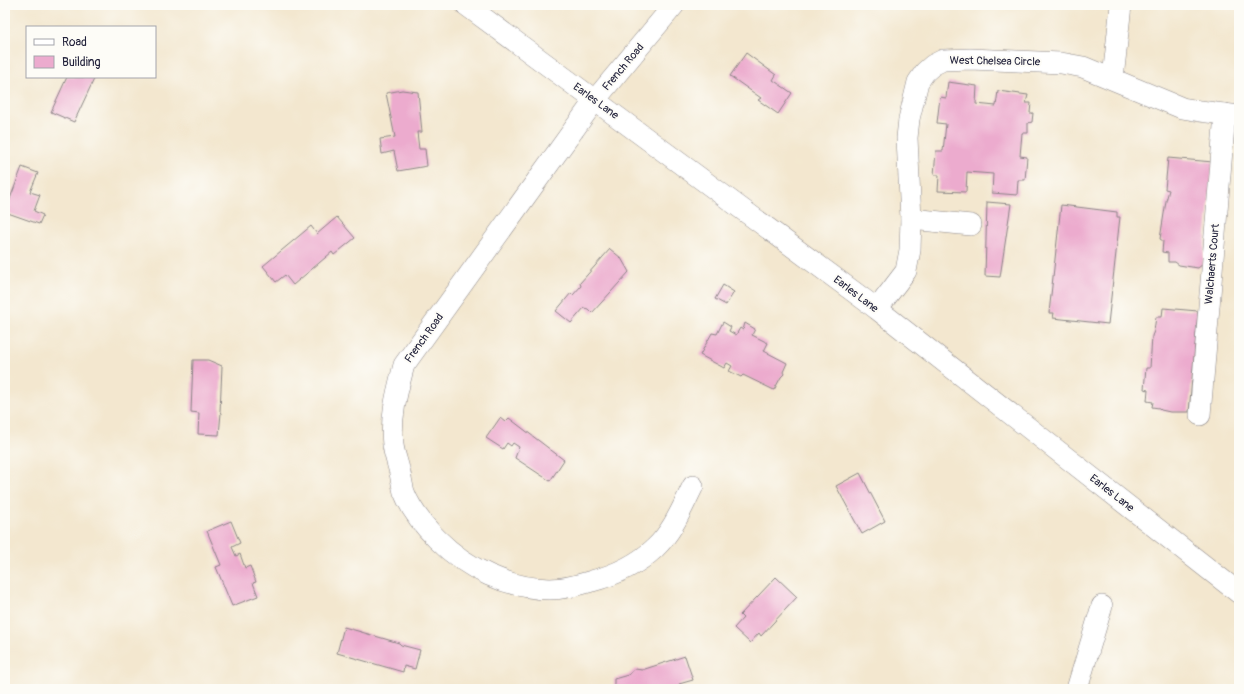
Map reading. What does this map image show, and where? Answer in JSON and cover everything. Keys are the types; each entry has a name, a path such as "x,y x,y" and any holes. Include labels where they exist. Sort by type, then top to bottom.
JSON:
{"street":[{"name":"Earles Lane","path":"466,5 877,309 1239,593"},
{"name":"French Road","path":"674,5 595,100 404,365 396,394 392,424 393,446 404,492 416,515 451,553 475,569 504,581 525,587 552,589 578,585 605,578 633,565 656,548 672,528 693,486"},
{"path":"1113,78 1122,5"},
{"name":"West Chelsea Circle","path":"877,309 906,271 910,250 911,219 907,138 909,119 918,82 925,72 933,65 943,60 970,59 1061,63 1083,67 1113,78 1182,108 1232,115"},
{"name":"Walchaerts Court","path":"1200,415 1232,115"},
{"path":"911,219 971,225"},
{"path":"1077,689 1102,606"}],"building":[{"path":"746,53 776,75 773,80 792,93 778,114 758,100 761,98 730,76"},
{"path":"67,78 95,78 74,122 51,112"},
{"path":"948,82 977,86 976,104 996,106 998,91 1028,95 1026,103 1031,103 1030,113 1033,113 1032,122 1028,123 1028,133 1022,133 1020,156 1027,157 1025,180 1018,180 1017,195 992,193 993,174 967,172 966,192 938,191 939,175 934,175 936,151 943,151 946,124 937,123 940,97 946,98"},
{"path":"402,90 418,92 422,132 417,132 419,149 425,149 427,166 398,171 394,151 382,154 380,139 395,137 386,93"},
{"path":"1168,158 1213,162 1203,264 1198,268 1179,265 1175,262 1168,262 1168,253 1162,252 1163,241 1160,239 1169,190 1165,189"},
{"path":"22,167 38,173 30,192 40,195 34,211 43,215 39,224 5,212"},
{"path":"987,202 1011,204 1000,277 985,276"},
{"path":"1061,205 1117,212 1117,217 1120,217 1108,324 1053,318 1054,313 1049,313"},
{"path":"337,217 355,238 334,255 332,252 293,285 285,275 276,282 263,266 311,226 317,234"},
{"path":"610,249 621,258 629,272 592,313 588,309 584,308 571,323 556,311 571,293 573,295 581,286 580,283"},
{"path":"723,285 734,292 726,305 715,299"},
{"path":"1163,308 1198,311 1189,412 1170,412 1152,407 1153,402 1147,401 1148,390 1144,389 1146,368 1150,368 1152,336 1156,317 1162,317"},
{"path":"723,322 731,327 729,331 736,335 740,328 743,330 745,323 755,329 752,335 768,343 764,351 787,363 783,372 784,374 774,390 743,375 741,377 729,371 732,366 727,363 724,368 700,355 712,333 717,334"},
{"path":"193,360 208,360 222,366 219,435 198,434 199,413 191,412"},
{"path":"500,418 505,422 509,418 564,460 550,481 515,458 519,447 513,443 511,446 507,443 503,449 486,438"},
{"path":"860,473 885,521 862,534 836,486"},
{"path":"231,521 240,543 232,547 236,556 240,554 245,568 250,566 256,582 253,583 258,596 232,606 216,567 221,565 207,531"},
{"path":"776,577 797,597 761,636 759,633 750,643 734,628 743,618 740,615"},
{"path":"344,627 420,650 415,669 404,666 403,672 337,653"},
{"path":"685,656 693,680 679,684 681,689 614,689 614,679 628,675 635,669 642,670"}]}
